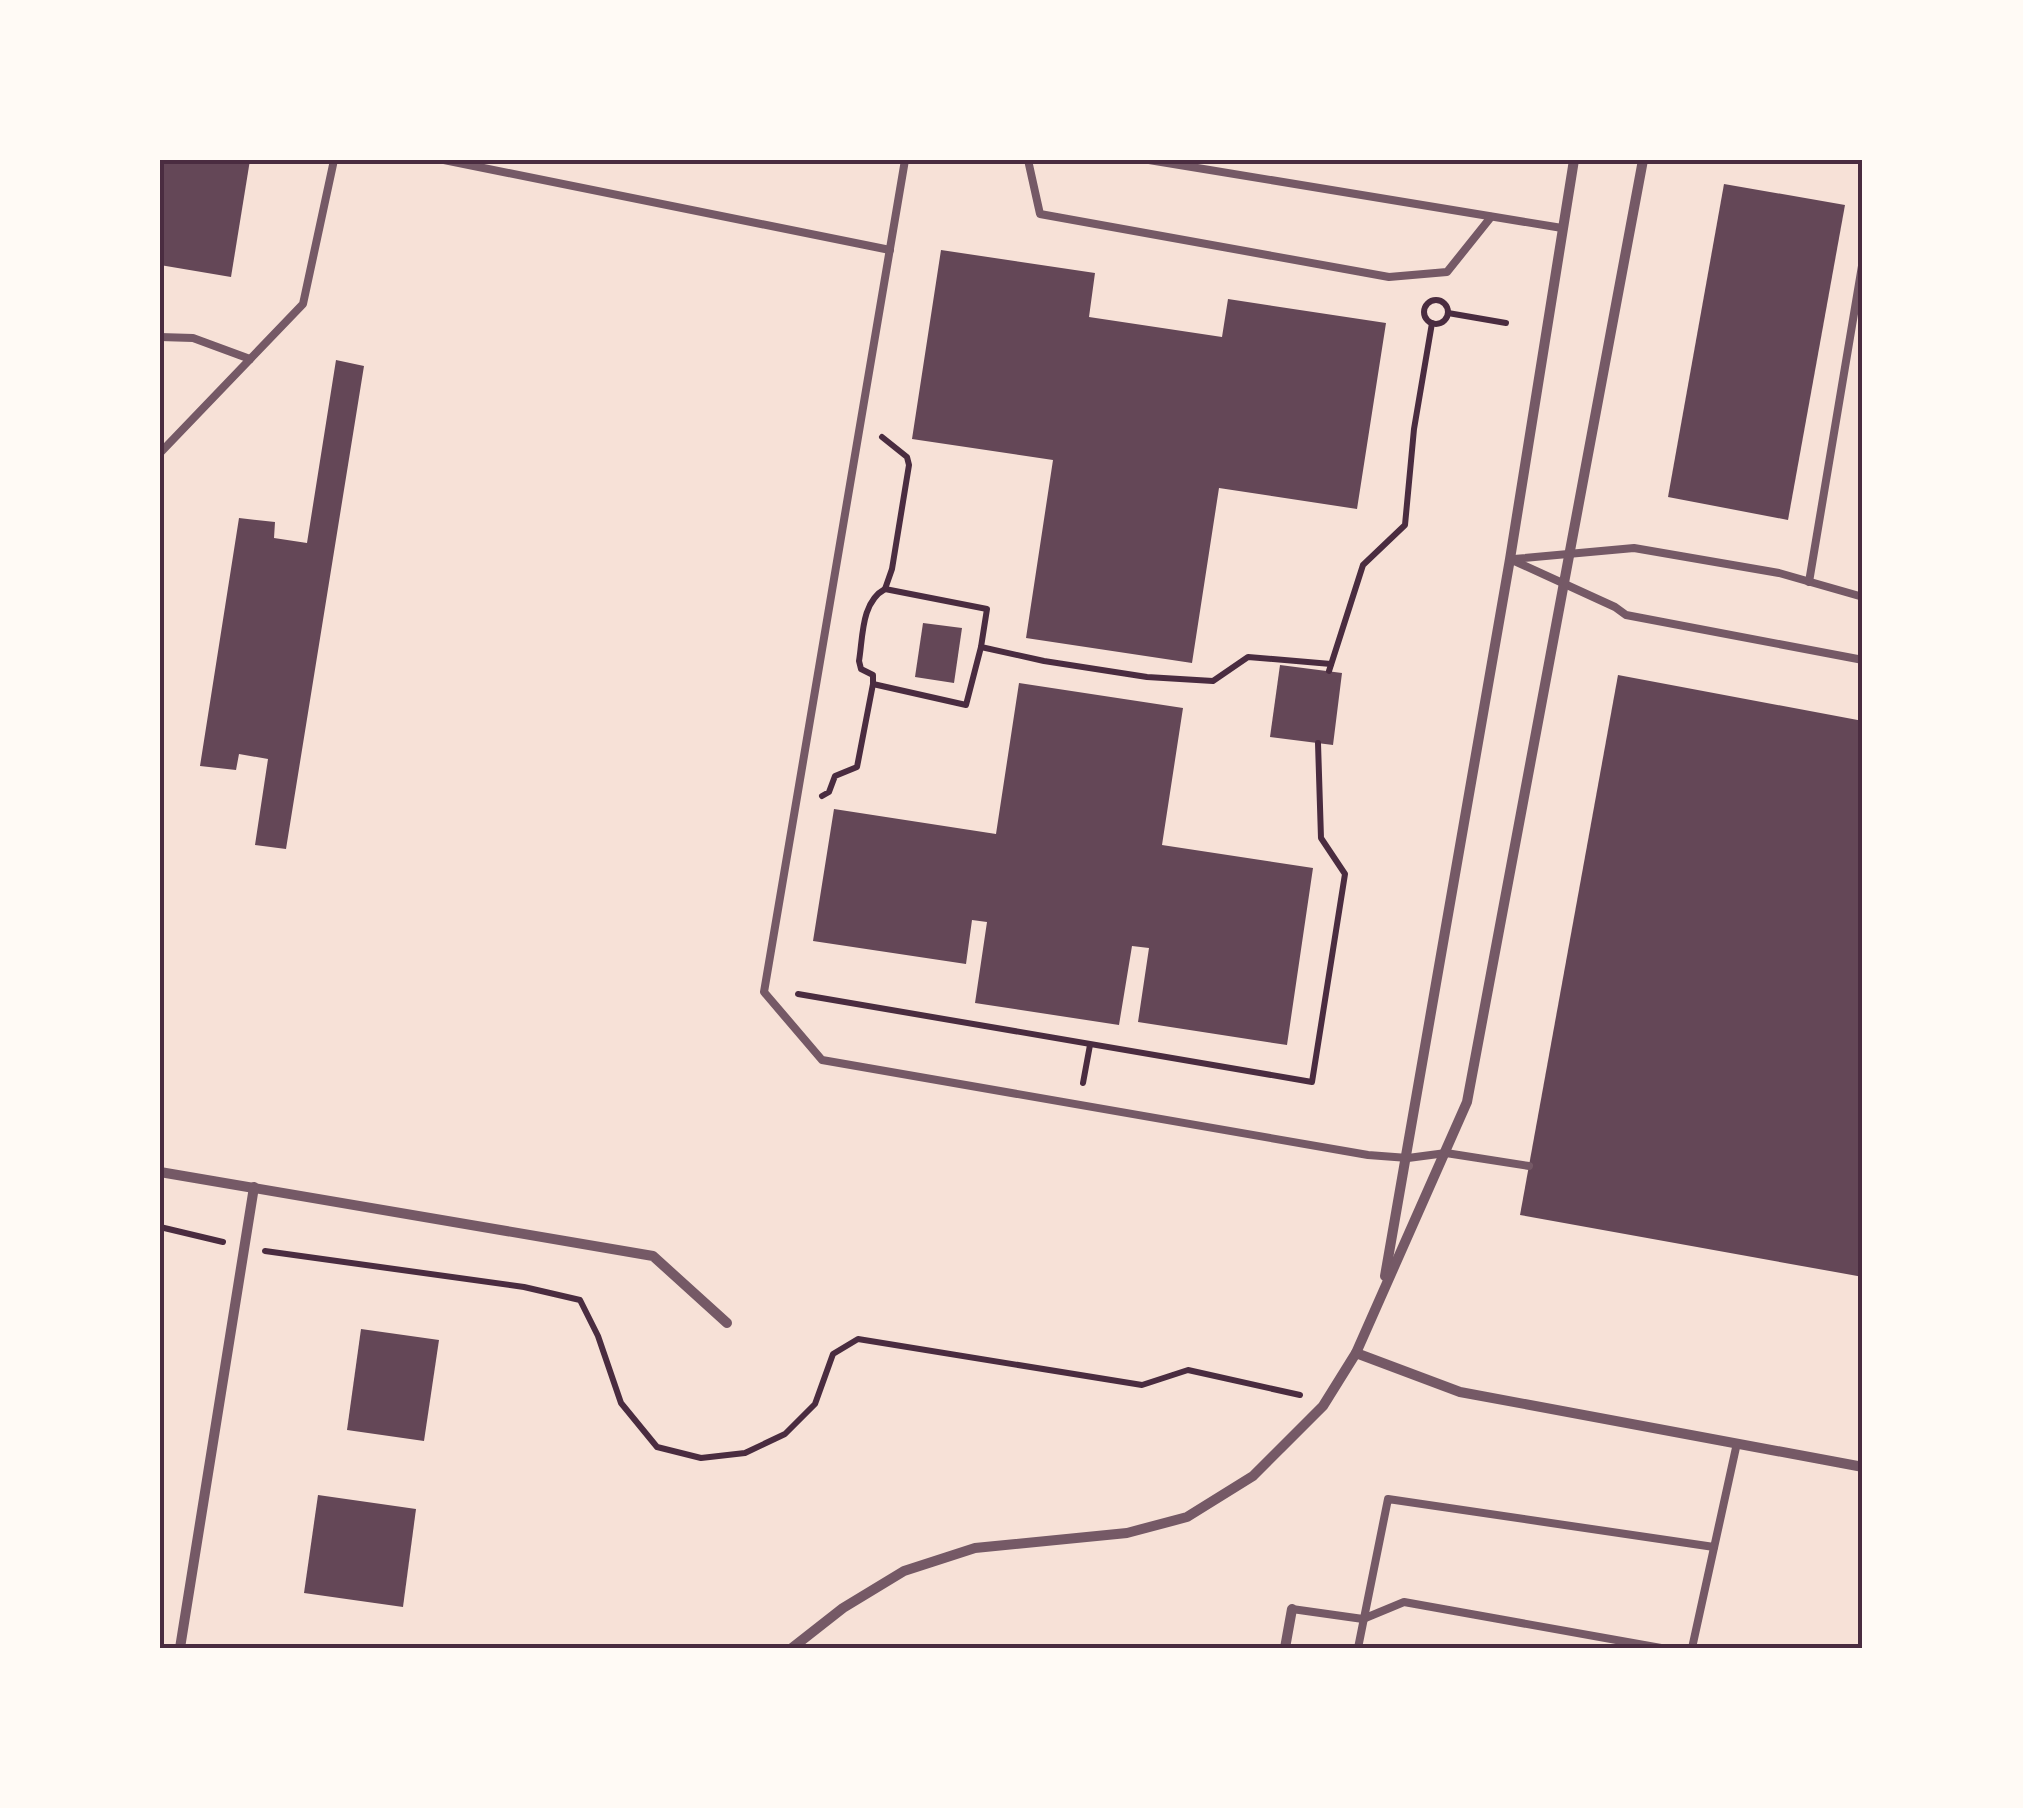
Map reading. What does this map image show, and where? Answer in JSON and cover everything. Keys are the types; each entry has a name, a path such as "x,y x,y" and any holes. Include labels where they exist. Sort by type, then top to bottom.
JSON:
{"street":[{"path":"1381,1297 1510,559 1574,160"},
{"path":"792,1648 842,1608 904,1571 922,1565 976,1548 1128,1533 1187,1517 1254,1476 1323,1406 1356,1353 1466,1102 1643,160"},
{"path":"160,1172 653,1256 727,1323"},
{"path":"180,1648 254,1187"},
{"path":"1356,1353 1460,1392 1863,1467"},
{"path":"1286,1648 1292,1608"}],"lane":[{"path":"160,453 303,304 334,160"},
{"path":"444,160 890,250"},
{"path":"905,160 764,992 822,1060 1368,1155 1408,1158 1446,1153 1529,1166"},
{"path":"1028,160 1040,214 1389,278 1447,272 1492,217"},
{"path":"1150,160 1562,228"},
{"path":"1808,582 1863,260"},
{"path":"160,337 193,338 250,359"},
{"path":"1510,559 1634,548 1780,573 1863,597"},
{"path":"1510,559 1626,615 1863,660"},
{"path":"1692,1648 1737,1443"},
{"path":"1358,1648 1388,1499 1714,1546"},
{"path":"1292,1608 1363,1618 1404,1602 1661,1648"}],"path":[{"path":"1431,300 1444,302 1448,313 1444,322 1432,323 1424,314 1426,306 1431,300"},
{"path":"1448,313 1506,322"},
{"path":"981,647 1130,674 1213,681 1248,657 1330,668 1363,565 1405,525 1414,430 1432,323"},
{"path":"821,797 829,792 835,776 857,767 873,684 872,675 859,662 868,606 885,589 892,569 909,466 908,457 881,436"},
{"path":"873,684 966,705 988,609 885,589"},
{"path":"787,992 1312,1082 1345,874 1322,838 1318,743"},
{"path":"1079,1105 1090,1045"}],"building":[{"path":"160,160 250,160 231,277 160,265"},
{"path":"1724,184 1845,205 1788,520 1668,497"},
{"path":"941,250 1095,273 1089,317 1222,337 1228,299 1386,323 1357,509 1219,488 1192,663 1026,638 1053,460 912,439"},
{"path":"336,360 364,366 286,849 255,845 268,759 239,754 236,770 200,766 239,518 275,522 274,538 307,543"},
{"path":"923,623 962,628 954,683 915,677"},
{"path":"1280,665 1342,673 1333,745 1270,737"},
{"path":"1618,675 1863,721 1863,1277 1520,1215"},
{"path":"1019,683 1183,708 1162,845 1313,868 1287,1045 1138,1022 1149,948 1132,946 1119,1025 975,1003 987,922 972,920 966,964 813,941 834,809 996,834"},
{"path":"361,1329 439,1340 424,1441 347,1430"},
{"path":"318,1495 416,1509 403,1607 304,1593"}]}
